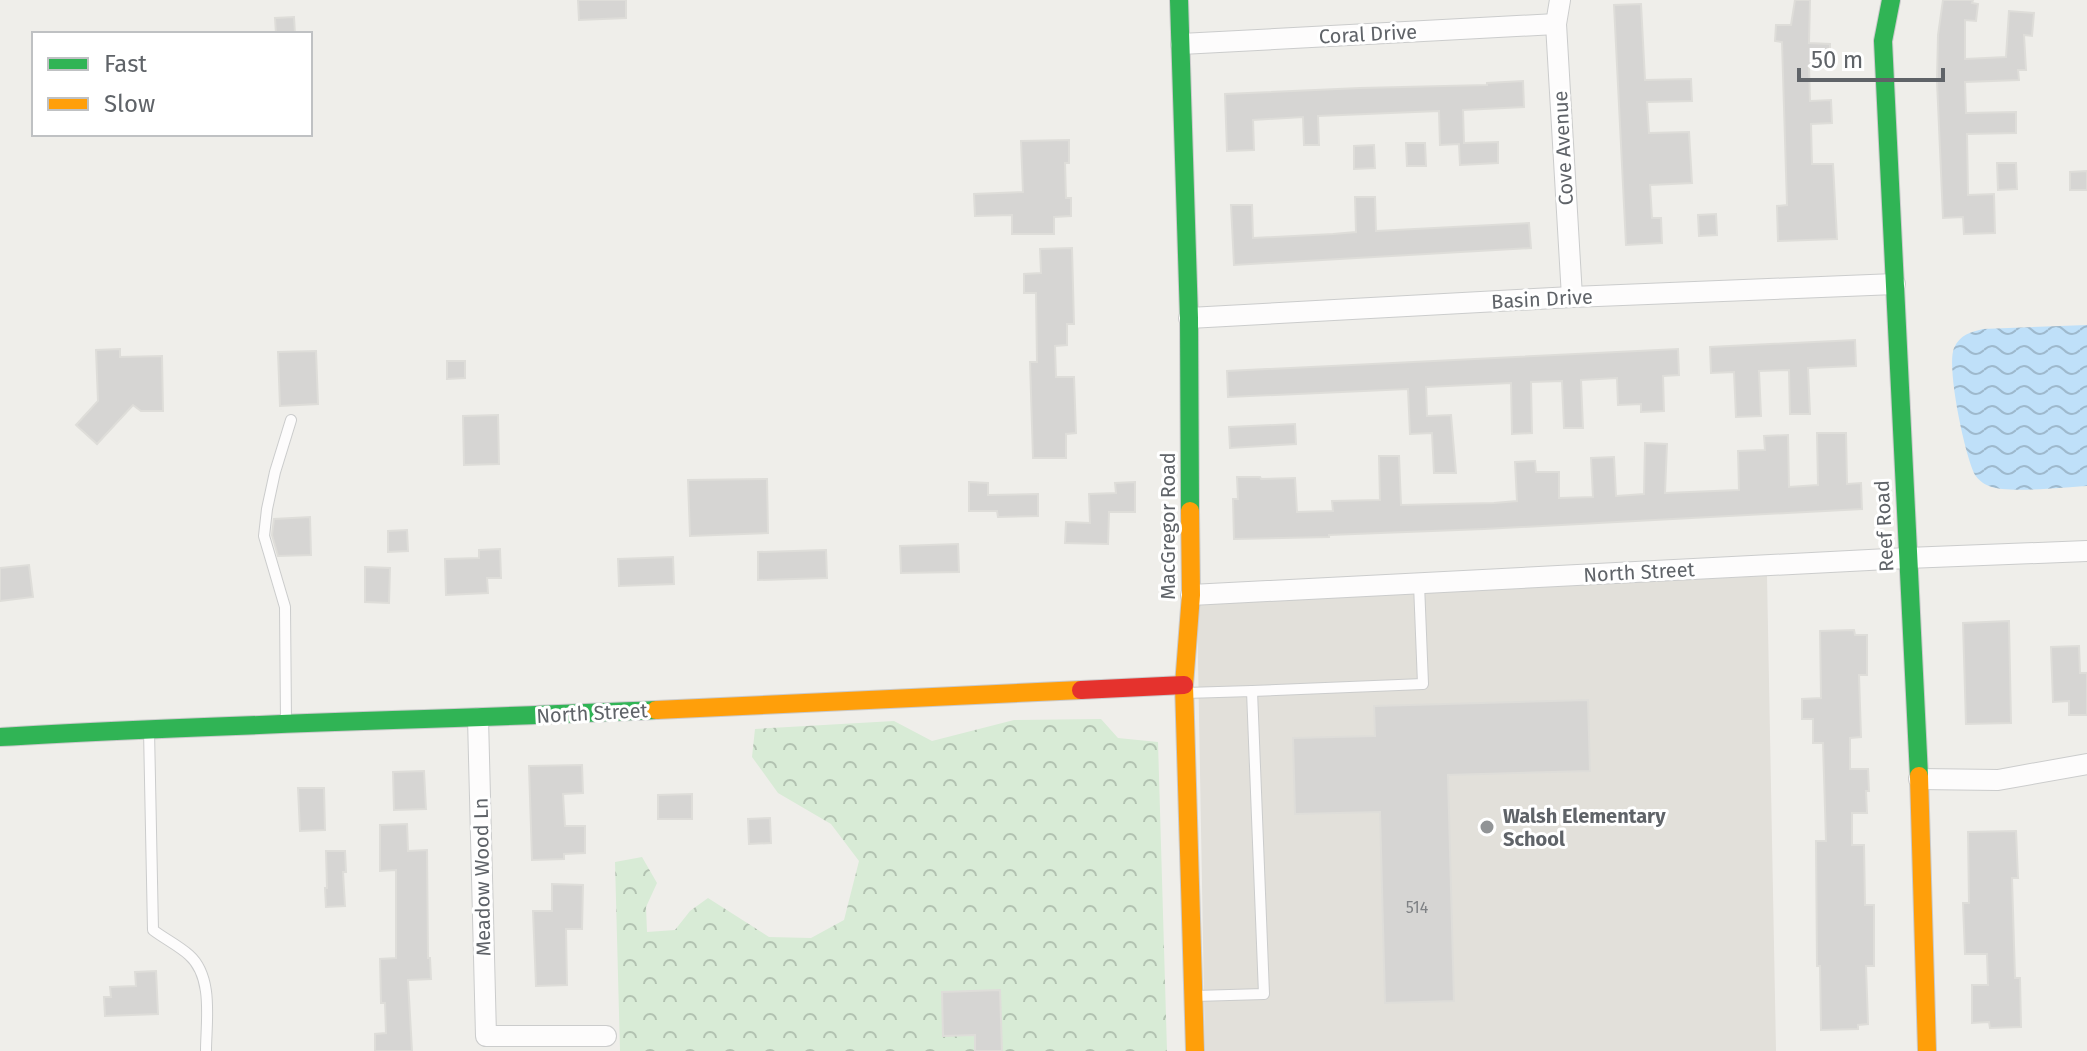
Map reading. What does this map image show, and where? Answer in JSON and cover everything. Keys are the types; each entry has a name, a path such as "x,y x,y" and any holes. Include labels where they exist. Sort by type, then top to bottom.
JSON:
{"street":[{"name":"MacGregor Road","path":"1179,0 1189,318 1191,595 1184,689 1195,1051"},
{"name":"Cove Avenue","path":"1560,0 1556,24 1572,297"},
{"name":"Reef Road","path":"1891,0 1883,41 1919,779 1927,1051"},
{"name":"Coral Drive","path":"1181,44 1556,24"},
{"name":"Basin Drive","path":"1189,318 1572,297 1895,284"},
{"name":"North Street","path":"1191,595 2087,551"},
{"name":"North Street","path":"0,737 148,728 478,718 1184,689"},
{"name":"Meadow Wood Ln","path":"478,718 486,1036 606,1036"},
{"path":"1919,779 1998,780 2087,764"}],"lane":[{"path":"286,724 285,607 264,536 275,472 291,420"},
{"path":"1184,689 1252,691 1423,684 1419,584"},
{"path":"1193,996 1264,994 1252,691"},
{"path":"148,728 153,930 191,956 203,977 206,1051"}],"shaded area":[{"name":"Walsh Elementary School","path":"1767,576 1776,1051 1205,1051 1197,603"}],"green space":[{"path":"1101,719 1118,738 1158,742 1167,1051 620,1051 615,862 642,857 657,883 646,907 647,932 675,930 690,911 708,898 769,937 811,938 844,920 859,861 831,824 778,793 752,757 755,729 894,721 932,741 1014,720"}],"water":[{"path":"2087,325 2087,486 2022,490 1998,488 1979,480 1971,465 1958,412 1952,373 1956,344 1966,335 1983,329"}],"building":[{"path":"578,0 626,0 626,18 579,20"},
{"path":"1795,0 1810,0 1809,43 1830,44 1830,65 1809,65 1810,101 1831,100 1832,123 1811,124 1812,164 1833,164 1837,239 1778,241 1777,206 1787,205 1782,42 1775,41 1776,25 1791,25"},
{"path":"1943,0 1973,0 1972,3 1978,4 1976,21 1965,20 1965,59 2006,57 2009,11 2034,13 2032,36 2024,35 2026,70 2018,70 2019,80 1965,82 1966,113 2016,112 2016,133 1967,134 1968,195 1994,194 1995,233 1964,234 1963,217 1943,218 1937,81 1938,35"},
{"path":"1641,4 1645,80 1691,79 1692,101 1647,102 1649,133 1689,132 1692,183 1650,185 1652,218 1661,218 1662,243 1626,245 1614,5"},
{"path":"294,17 295,32 276,32 275,18"},
{"path":"1523,81 1524,107 1463,110 1464,143 1498,142 1498,163 1460,165 1459,144 1440,145 1439,111 1318,116 1319,145 1304,145 1303,117 1253,120 1254,150 1227,151 1225,94 1487,85"},
{"path":"1069,140 1069,163 1065,163 1066,198 1071,198 1071,216 1054,217 1054,234 1012,234 1012,215 975,216 974,194 1023,192 1021,141"},
{"path":"1406,143 1425,143 1426,166 1407,166"},
{"path":"1374,145 1375,168 1354,169 1354,146"},
{"path":"1997,163 2016,163 2017,189 1998,190"},
{"path":"2087,171 2087,190 2070,190 2070,172"},
{"path":"1355,197 1375,197 1376,231 1529,223 1531,248 1234,265 1231,205 1252,205 1253,238 1333,234 1356,232"},
{"path":"1716,214 1717,235 1699,236 1698,215"},
{"path":"1072,248 1074,324 1067,324 1067,345 1055,346 1056,377 1074,377 1076,433 1066,434 1066,458 1033,458 1030,362 1037,362 1036,293 1024,293 1024,274 1041,273 1040,249"},
{"path":"1855,340 1856,366 1808,368 1810,414 1790,414 1789,370 1759,371 1761,416 1736,417 1734,372 1711,373 1710,347"},
{"path":"120,349 120,357 162,356 163,411 141,411 133,405 97,444 76,425 98,401 96,350"},
{"path":"1678,349 1679,375 1663,376 1664,411 1641,412 1641,404 1618,405 1617,378 1581,380 1583,428 1564,428 1562,381 1531,382 1532,433 1512,434 1511,383 1426,387 1427,416 1451,415 1456,473 1434,473 1432,433 1410,434 1408,389 1228,397 1227,371"},
{"path":"316,351 318,404 280,406 278,352"},
{"path":"447,361 465,361 465,378 447,379"},
{"path":"498,415 499,464 464,465 463,416"},
{"path":"1295,424 1296,444 1230,448 1229,427"},
{"path":"1817,433 1846,433 1847,484 1861,483 1862,509 1329,537 1234,539 1233,499 1238,499 1237,477 1295,478 1297,512 1333,511 1332,501 1380,500 1379,456 1399,456 1401,505 1494,503 1517,501 1515,462 1535,461 1536,472 1559,472 1559,498 1593,497 1591,458 1614,457 1616,496 1644,494 1645,443 1667,444 1665,493 1739,490 1738,451 1765,450 1764,436 1788,435 1789,487 1818,485"},
{"path":"767,479 768,533 690,536 688,480"},
{"path":"969,482 988,483 988,495 1038,494 1038,516 998,517 997,511 969,511"},
{"path":"1135,482 1135,512 1109,512 1108,544 1065,543 1066,522 1090,523 1089,494 1116,493 1115,483"},
{"path":"310,517 311,555 278,556 272,535 274,519"},
{"path":"407,530 408,551 388,552 388,531"},
{"path":"958,544 959,572 901,573 900,546"},
{"path":"500,549 501,578 487,578 488,593 446,595 445,559 479,558 479,550"},
{"path":"826,550 827,578 758,580 758,552"},
{"path":"673,557 674,584 619,586 618,559"},
{"path":"29,565 33,597 0,601 0,568"},
{"path":"365,567 390,568 389,603 365,602"},
{"path":"2009,621 2011,723 1966,724 1963,623"},
{"path":"1854,630 1855,635 1867,635 1867,675 1859,675 1861,737 1850,738 1850,769 1868,769 1869,791 1866,791 1867,813 1852,813 1852,845 1864,845 1865,905 1874,905 1874,966 1866,966 1868,1024 1858,1025 1858,1029 1821,1030 1816,841 1826,841 1823,743 1813,743 1813,719 1802,719 1802,699 1821,698 1820,631"},
{"path":"2079,646 2080,673 2087,673 2087,715 2069,715 2069,701 2053,702 2051,647"},
{"name":"Walsh Elementary School","path":"1588,700 1590,771 1448,775 1454,1001 1385,1003 1380,812 1295,814 1293,738 1375,736 1374,706"},
{"path":"582,765 583,793 563,794 565,826 585,826 585,853 564,854 564,859 532,860 529,766"},
{"path":"424,771 426,809 394,810 393,772"},
{"path":"298,788 324,788 325,830 300,831"},
{"path":"692,794 692,819 658,819 658,795"},
{"path":"770,818 771,843 749,844 748,819"},
{"path":"407,824 408,851 427,850 431,979 408,980 412,1051 375,1051 375,1034 386,1033 385,1003 381,1003 380,959 396,958 396,870 380,871 380,825"},
{"path":"2016,831 2018,878 2012,878 2015,978 2020,978 2021,1027 1990,1028 1989,1022 1972,1023 1972,985 1988,985 1987,954 1965,954 1963,903 1969,903 1968,832"},
{"path":"326,851 345,851 345,906 326,907"},
{"path":"552,884 583,885 582,929 566,929 567,985 536,986 533,911 552,911"},
{"path":"156,971 158,1014 105,1016 104,997 111,997 110,987 136,986 135,972"},
{"path":"1000,990 1002,1051 975,1051 975,1035 943,1036 942,992"}],"traffic: fast":[{"path":"1179,0 1189,318 1190,511"},
{"path":"1891,0 1883,41 1919,776"},
{"path":"0,737 656,710"}],"traffic: slow":[{"path":"1190,511 1191,595 1184,685 1195,1051"},
{"path":"656,710 1081,690"},
{"path":"1919,776 1927,1051"}],"traffic: jam":[{"path":"1081,690 1184,685"}],"place":[{"name":"Walsh Elementary School","path":"1487,827"}]}
